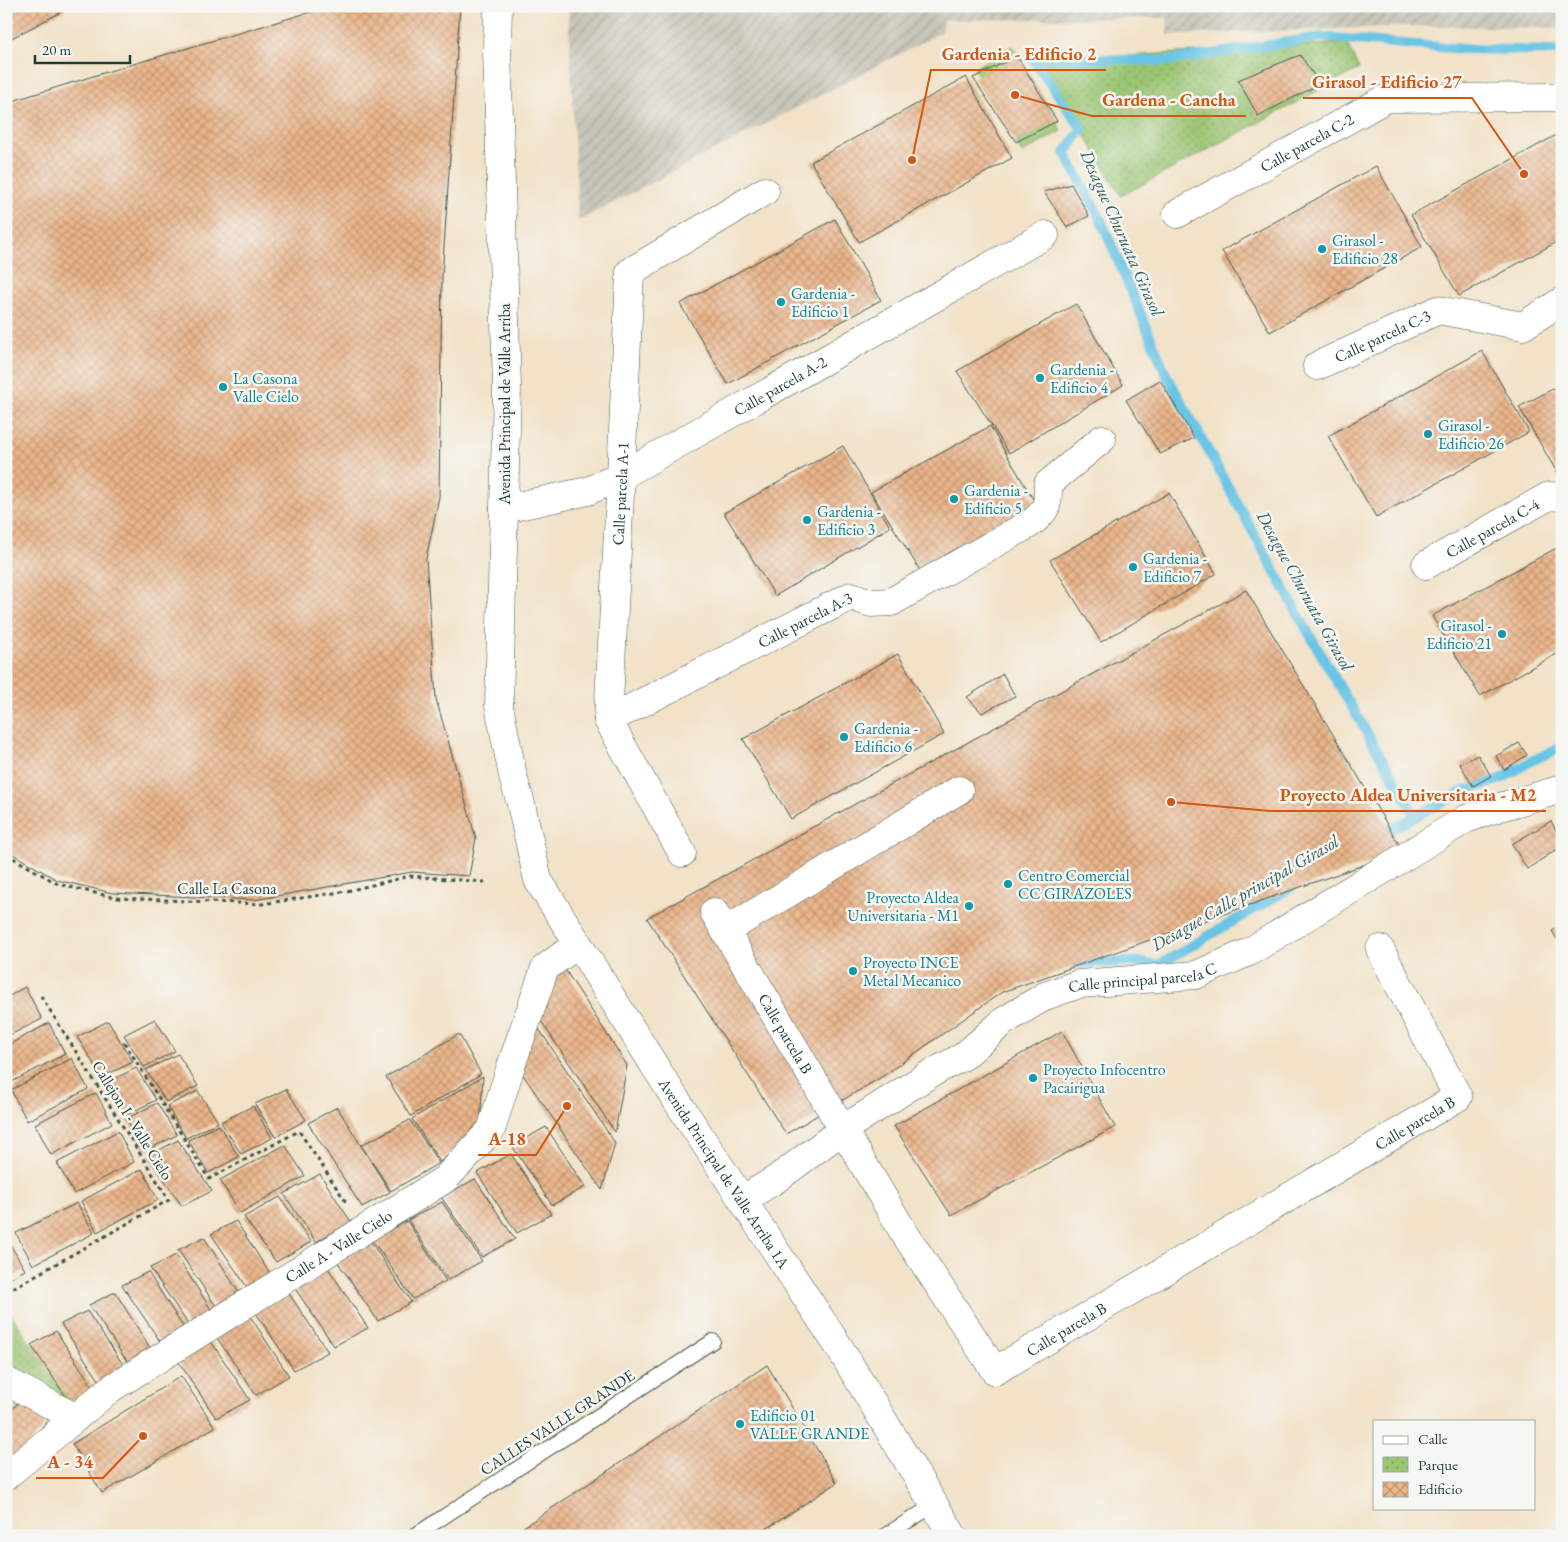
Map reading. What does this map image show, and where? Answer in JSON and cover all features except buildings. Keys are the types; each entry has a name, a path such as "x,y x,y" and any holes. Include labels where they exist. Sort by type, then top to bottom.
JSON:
{"street":[{"name":"Avenida Principal de Valle Arriba","path":"498,6 497,50 507,388 500,706 514,781 520,800"},
{"name":"Calle parcela C-2","path":"1177,214 1387,98 1562,97"},
{"name":"Calle parcela A-1","path":"608,720 630,272 765,191"},
{"name":"Calle parcela A-2","path":"504,509 588,491 621,476 1045,235"},
{"name":"Calle parcela C-3","path":"1316,366 1438,310 1523,326 1562,301"},
{"name":"Calle parcela A-3","path":"608,720 851,596 871,603 891,602 1022,528 1043,514 1048,502 1048,484 1102,439"},
{"name":"Calle parcela C-4","path":"1426,565 1549,496 1562,498"},
{"path":"608,720 682,853"},
{"name":"Calle principal parcela C","path":"742,1200 776,1180 843,1129 930,1074 964,1056 1004,1021 1044,996 1079,984 1196,975 1249,952 1466,819 1562,789"},
{"name":"Calle parcela B","path":"959,790 719,921 903,1231 995,1371 1458,1097 1380,949"},
{"name":"Avenida Principal de Valle Arriba 1A","path":"520,800 538,880 663,1078 839,1347 953,1536"},
{"name":"Calle A - Valle Cielo","path":"6,1476 110,1389 445,1179 491,1130 545,968 578,944"},
{"path":"6,1381 76,1418"}],"lane":[{"name":"CALLES VALLE GRANDE","path":"419,1534 713,1341"},
{"path":"884,1536 934,1505"}],"path":[{"name":"Calle La Casona","path":"6,854 58,884 116,898 262,904 348,891 410,876 485,882"},
{"name":"Callejon I - Valle Cielo","path":"6,1292 169,1200 41,996"},
{"path":"124,1042 209,1179 299,1131 364,1230"}],"shaded area":[{"path":"568,6 1562,6 1562,28 1410,26 1167,35 1168,18 943,20 942,32 578,221"}],"green space":[{"path":"1347,43 1359,69 1121,196 1042,61"},
{"path":"1012,46 1057,121 1061,131 1022,153 974,68"},
{"path":"6,1307 75,1408 6,1373"}],"waterway":[{"name":"Desague Churuata Girasol","path":"1416,817 1308,632 1166,374 1100,218 1065,153 1082,129 1031,57 1167,61 1321,37 1463,49 1562,51"},
{"name":"Desague Calle principal Girasol","path":"1380,835 1462,792 1501,779 1533,760 1562,747"},
{"name":"Desague Calle principal Girasol","path":"1074,963 1138,962 1157,966 1292,887"}],"place":[{"name":"Gardena - Cancha","path":"1015,95"},
{"name":"Gardenia - Edificio 2","path":"912,160"},
{"name":"Girasol - Edificio 27","path":"1524,174"},
{"name":"Girasol - Edificio 28","path":"1322,249"},
{"name":"Gardenia - Edificio 1","path":"781,302"},
{"name":"Gardenia - Edificio 4","path":"1040,378"},
{"name":"La Casona Valle Cielo","path":"223,387"},
{"name":"Girasol - Edificio 26","path":"1428,434"},
{"name":"Gardenia - Edificio 5","path":"954,499"},
{"name":"Gardenia - Edificio 3","path":"807,520"},
{"name":"Gardenia - Edificio 7","path":"1133,567"},
{"name":"Girasol - Edificio 21","path":"1502,634"},
{"name":"Gardenia - Edificio 6","path":"844,737"},
{"name":"Proyecto Aldea Universitaria - M2","path":"1171,802"},
{"name":"Centro Comercial CC GIRAZOLES","path":"1008,884"},
{"name":"Proyecto Aldea Universitaria - M1","path":"969,906"},
{"name":"Proyecto INCE Metal Mecanico","path":"853,971"},
{"name":"Proyecto Infocentro Pacairigua","path":"1033,1078"},
{"name":"A-18","path":"567,1106"},
{"name":"Edificio 01 VALLE GRANDE","path":"740,1424"},
{"name":"A - 34","path":"143,1436"}]}
